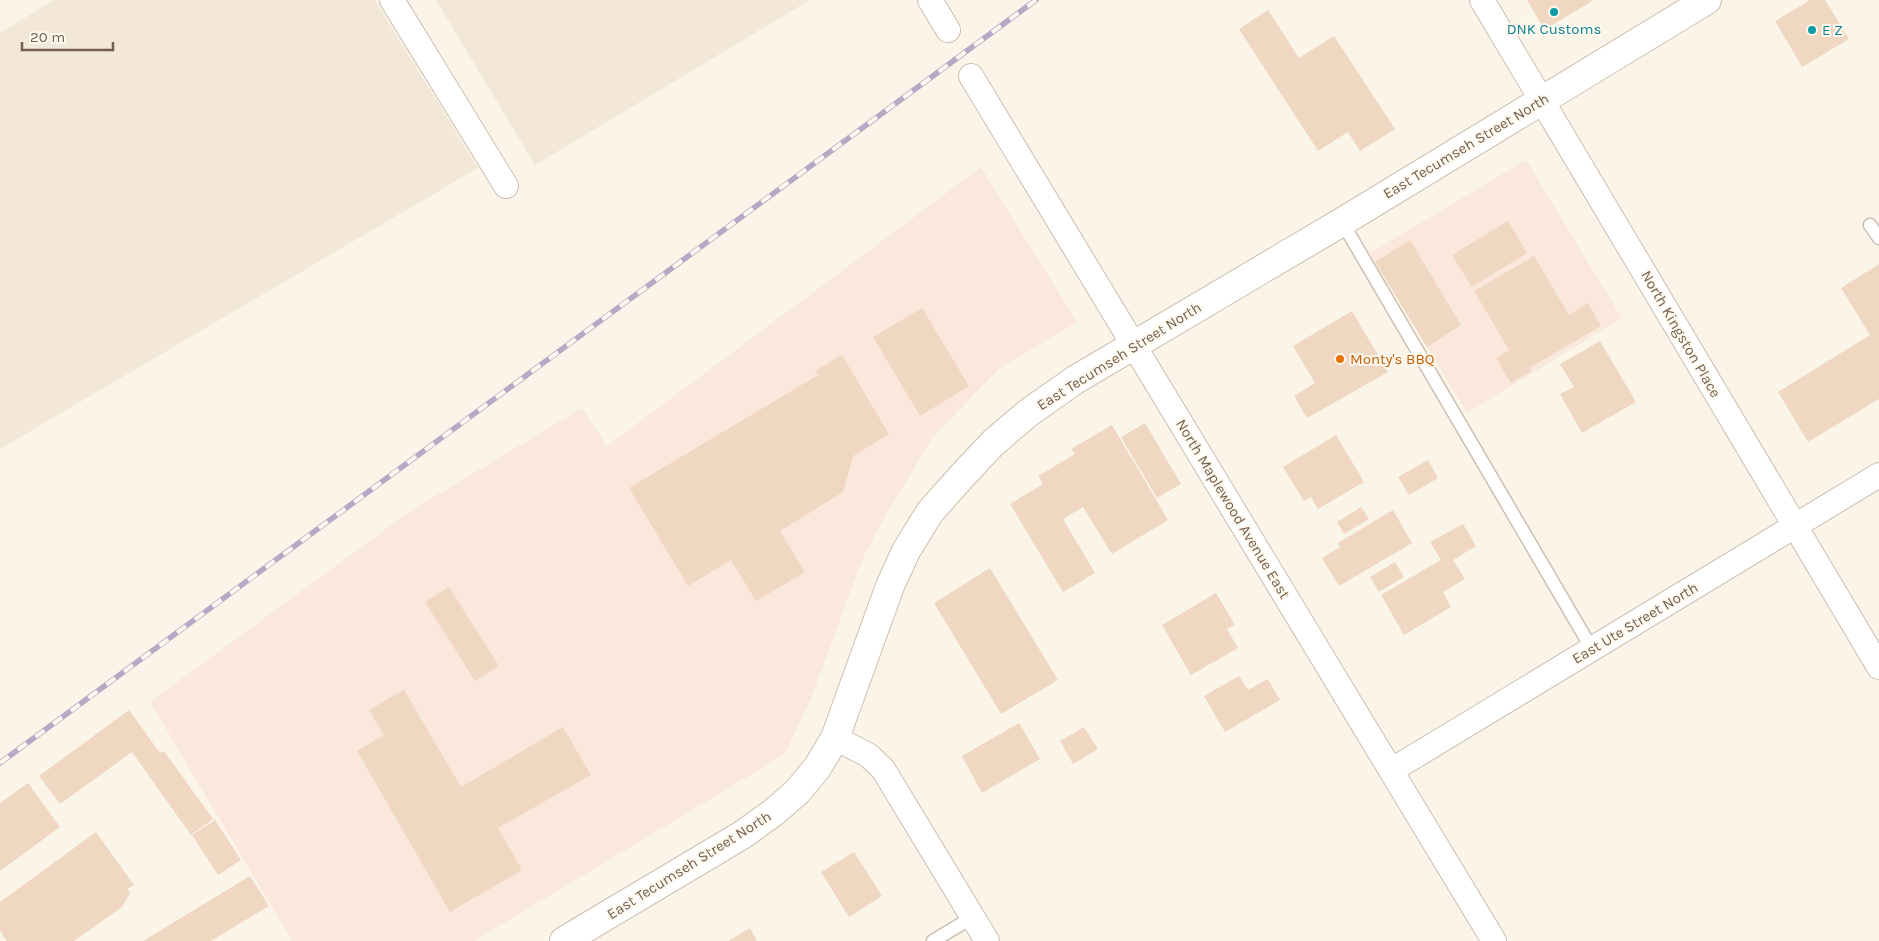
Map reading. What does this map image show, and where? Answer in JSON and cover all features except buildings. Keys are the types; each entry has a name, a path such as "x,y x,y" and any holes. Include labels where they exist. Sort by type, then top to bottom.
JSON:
{"street":[{"path":"392,0 506,186"},
{"path":"930,0 948,30"},
{"name":"North Kingston Place","path":"1482,0 1879,668"},
{"name":"East Tecumseh Street North","path":"564,941 707,857 774,812 797,792 812,774 835,738 890,586 906,550 930,512 993,443 1028,413 1075,380 1342,222 1707,0"},
{"name":"North Maplewood Avenue East","path":"971,76 1494,941"},
{"name":"East Ute Street North","path":"1392,770 1879,475"},
{"path":"835,738 868,755 883,769 987,941"}],"lane":[{"path":"1342,222 1592,650"},
{"path":"1870,225 1879,238"},
{"path":"933,941 973,917"}],"shaded area":[{"path":"54,0 375,0 478,168 0,449 0,33"},
{"path":"436,0 810,0 535,165"},
{"path":"1526,160 1622,318 1467,413 1370,253"},
{"path":"981,167 1077,322 999,369 933,437 885,516 863,558 812,696 785,754 474,941 292,941 150,702 409,512 582,408 607,446"}],"railway":[{"path":"0,763 1036,0"}],"place":[{"name":"DNK Customs","path":"1554,12"},
{"name":"E Z","path":"1812,30"},
{"name":"Monty's BBQ","path":"1340,359"}]}
